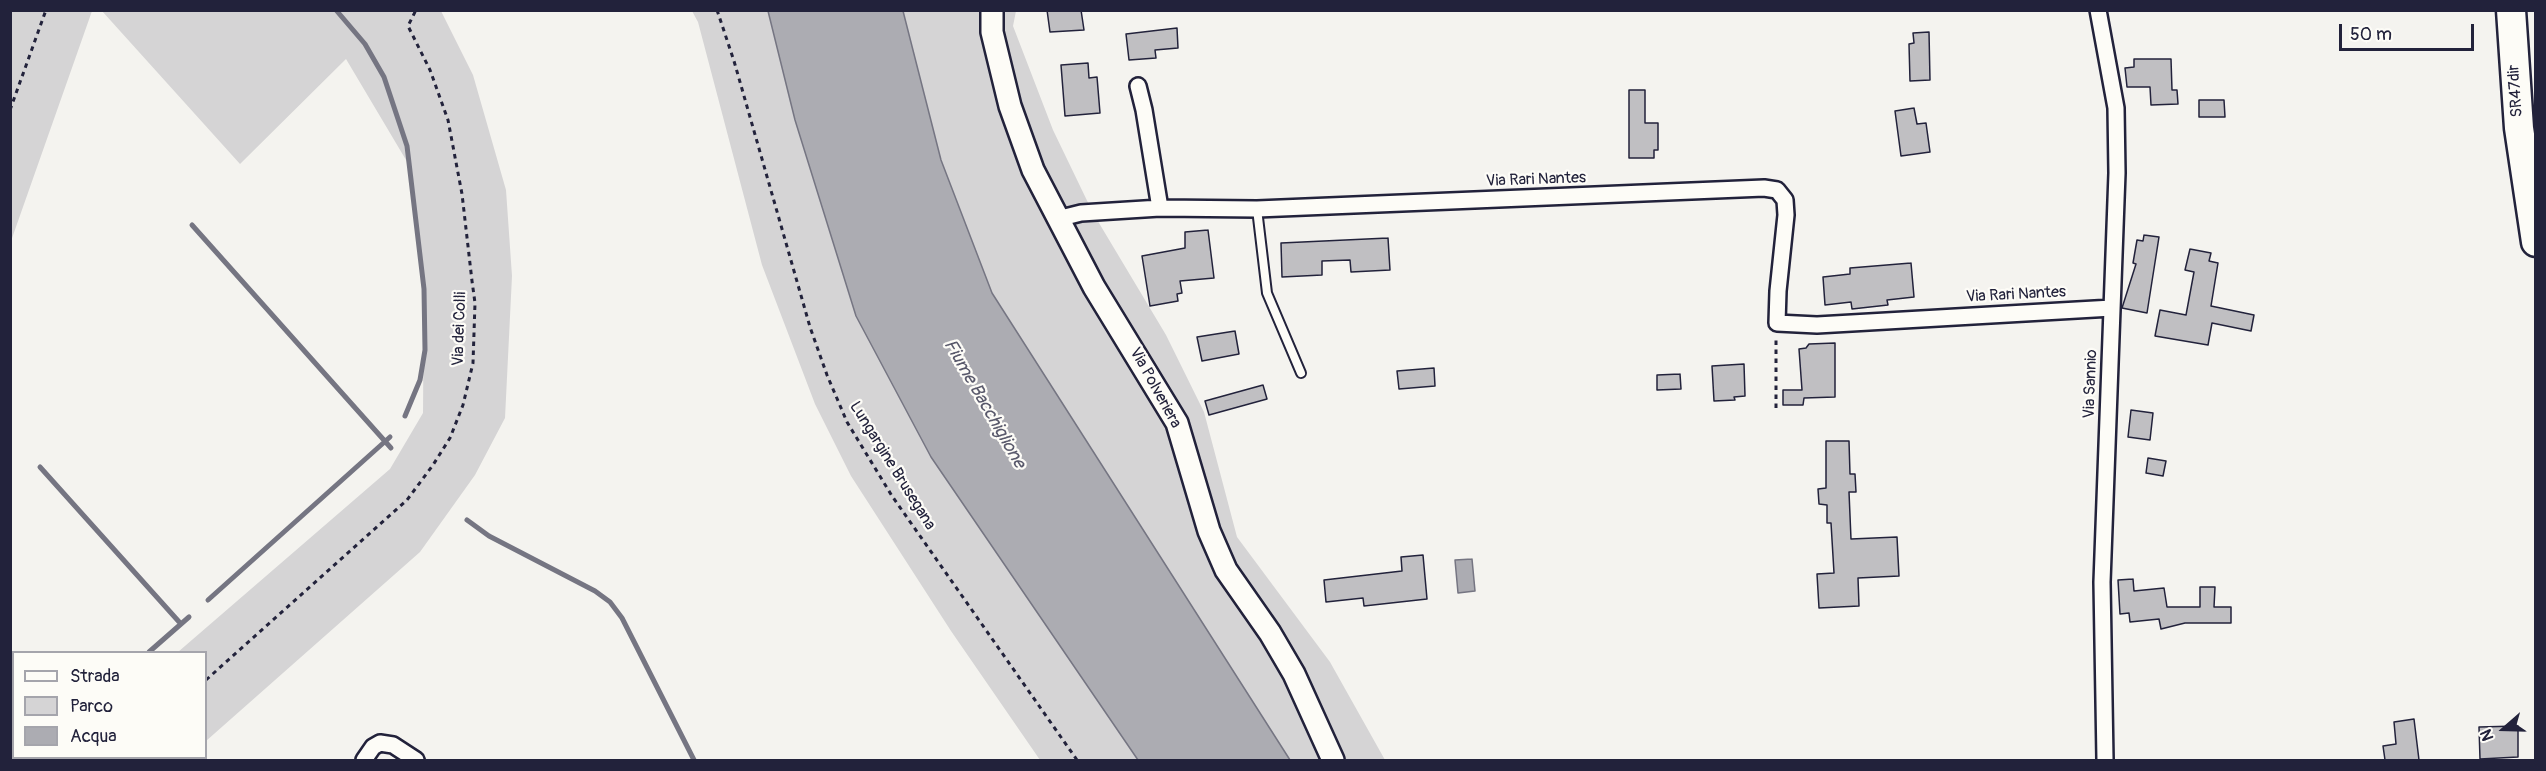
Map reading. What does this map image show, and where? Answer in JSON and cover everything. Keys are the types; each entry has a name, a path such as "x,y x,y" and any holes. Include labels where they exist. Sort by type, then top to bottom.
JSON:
{"highway":[{"name":"SR47dir","path":"2511,10 2519,128 2535,242"}],"street":[{"name":"Via Polveriera","path":"992,10 992,32 1010,106 1033,170 1094,287 1177,423 1209,531 1226,570 1270,633 1294,674 1333,760"},
{"name":"Via Sannio","path":"2098,10 2116,108 2117,173 2102,582 2105,760"},
{"path":"1138,86 1160,208"},
{"name":"Via Rari Nantes","path":"1058,219 1081,213 1160,208 1257,209 1764,188 1777,190 1785,200 1786,215 1777,323 1817,325 2112,308"},
{"path":"364,760 373,747 380,743 393,745 416,760"}],"lane":[{"path":"1257,209 1267,293 1301,373"}],"path":[{"path":"10,111 46,10"},
{"name":"Via dei Colli","path":"207,679 407,500 439,456 463,405 473,363 475,303 462,194 448,120 430,70 408,26 416,10"},
{"name":"Lungargine Brusegana","path":"717,10 734,61 810,327 847,422 892,496 1077,760"},
{"path":"1776,408 1777,323"}],"green space":[{"path":"10,11 92,11 11,241"},
{"path":"102,11 441,11 473,75 506,190 512,276 505,418 475,475 420,552 207,740 207,651 179,651 390,469 423,413 424,272 409,165 346,59 240,164"},
{"path":"692,11 768,11 795,120 856,316 931,457 1138,760 1040,760 951,631 851,476 815,404 762,265 698,22"},
{"path":"903,11 1016,11 1013,26 1053,130 1093,213 1166,335 1204,412 1237,537 1330,662 1385,760 1290,760 992,293 941,160"},
{"path":"60,759 184,759 183,760 59,760"}],"water":[{"name":"Fiume Bacchiglione","path":"768,11 903,11 941,160 992,293 1290,760 1138,760 931,457 856,316 795,120"},
{"path":"1472,559 1475,591 1458,593 1455,560"}],"building":[{"path":"1047,10 1081,10 1084,30 1050,32"},
{"path":"1177,28 1178,48 1155,50 1156,58 1129,60 1126,34"},
{"path":"1929,32 1930,80 1910,81 1909,44 1914,43 1913,33"},
{"path":"2134,59 2171,59 2172,90 2177,90 2178,104 2151,105 2150,87 2127,87 2125,68 2134,67"},
{"path":"1088,63 1089,78 1097,77 1100,113 1065,116 1061,65"},
{"path":"1629,90 1645,90 1645,123 1658,123 1658,150 1654,150 1654,158 1629,158"},
{"path":"2199,100 2224,100 2225,117 2199,117"},
{"path":"1914,108 1917,124 1926,123 1930,152 1901,156 1895,111"},
{"path":"1208,230 1214,278 1180,281 1182,293 1177,294 1178,301 1150,306 1142,256 1185,248 1185,232"},
{"path":"2144,235 2159,237 2147,313 2122,308 2136,264 2133,263 2137,240 2143,241"},
{"path":"1388,238 1390,270 1351,272 1350,260 1322,261 1322,275 1282,277 1281,243"},
{"path":"2190,249 2211,253 2209,261 2218,263 2211,306 2254,315 2251,331 2212,323 2208,345 2155,336 2160,310 2186,315 2194,272 2185,270"},
{"path":"1911,263 1914,297 1887,300 1888,305 1852,309 1851,302 1825,305 1823,277 1850,274 1850,268"},
{"path":"1235,331 1239,354 1202,361 1197,337"},
{"path":"1835,343 1835,397 1804,398 1803,405 1783,405 1783,390 1802,390 1799,349 1806,348 1809,344"},
{"path":"1744,364 1745,396 1734,397 1735,400 1714,401 1712,366"},
{"path":"1434,368 1435,386 1399,389 1397,371"},
{"path":"1680,374 1681,389 1657,390 1657,375"},
{"path":"1263,385 1267,399 1209,415 1205,401"},
{"path":"2131,410 2153,413 2150,440 2128,437"},
{"path":"1826,441 1849,441 1850,474 1855,474 1856,492 1849,492 1851,539 1897,537 1899,576 1858,578 1859,606 1819,608 1817,574 1834,573 1831,523 1827,523 1827,505 1819,504 1818,489 1826,488"},
{"path":"2148,458 2166,461 2163,476 2146,473"},
{"path":"1423,555 1427,599 1364,606 1363,598 1326,602 1324,580 1402,571 1401,557"},
{"path":"2133,579 2134,591 2164,588 2167,607 2200,607 2200,587 2215,587 2214,607 2231,607 2231,623 2185,623 2161,629 2159,619 2130,622 2129,613 2120,614 2118,580"},
{"path":"2414,719 2419,760 2385,760 2383,746 2396,744 2394,722"},
{"path":"2518,726 2518,757 2480,759 2479,727"}],"waterway":[{"path":"336,10 365,44 384,77 407,146 424,289 425,350 420,380 405,416"},
{"path":"192,225 391,448"},
{"path":"208,600 390,437"},
{"path":"40,467 181,624"},
{"path":"467,520 489,536 595,591 610,602 622,618 694,760"},
{"path":"150,651 189,617"}]}
